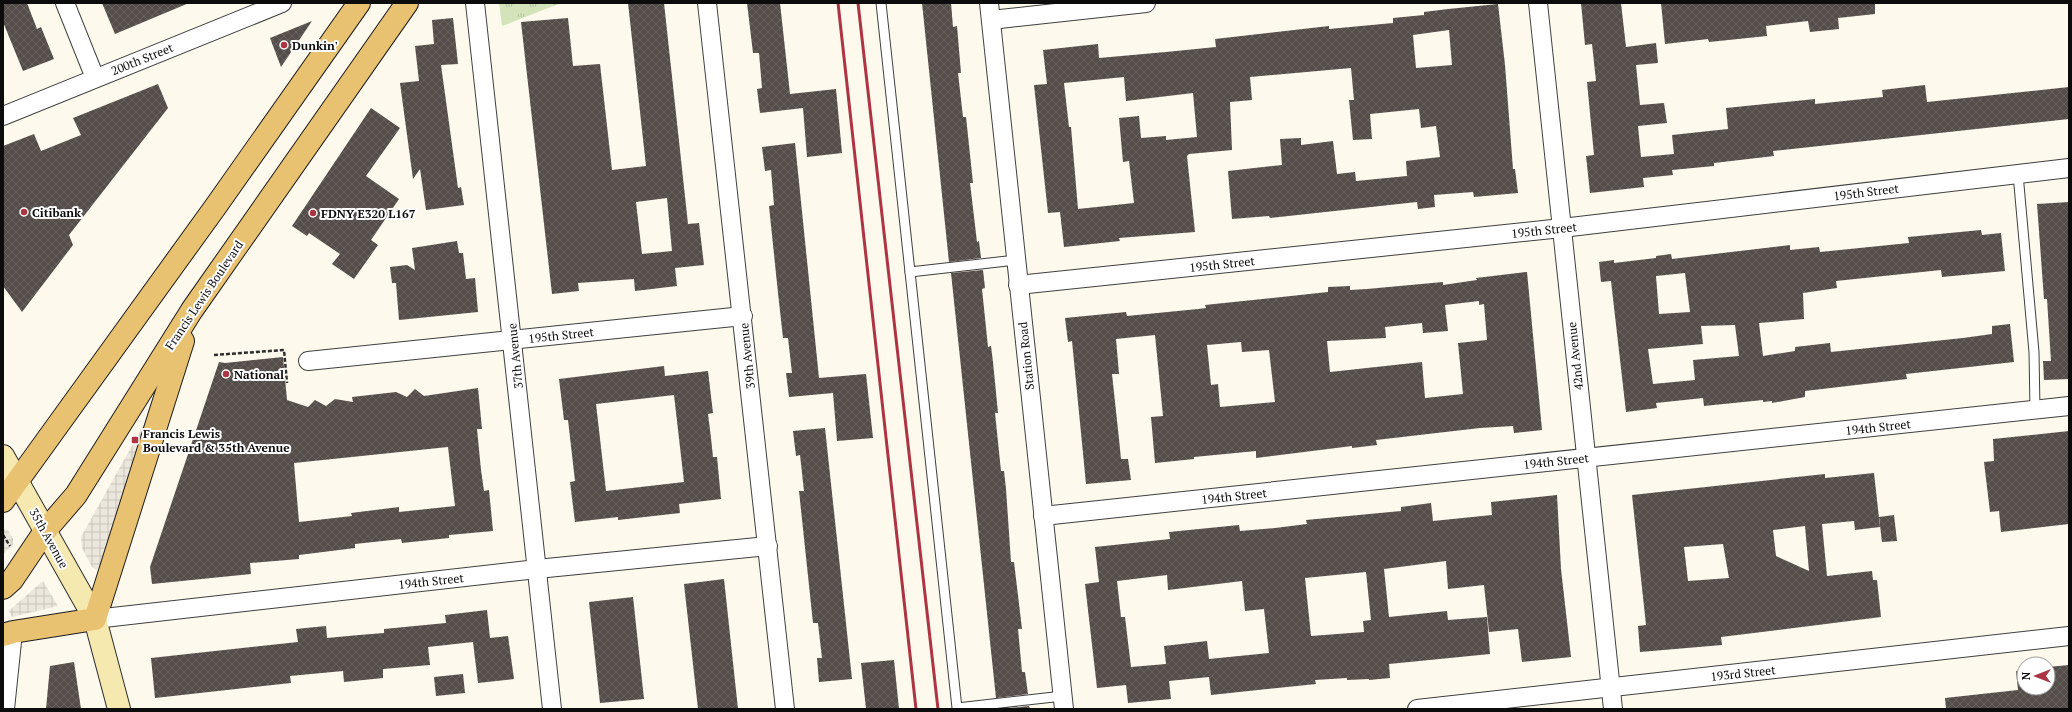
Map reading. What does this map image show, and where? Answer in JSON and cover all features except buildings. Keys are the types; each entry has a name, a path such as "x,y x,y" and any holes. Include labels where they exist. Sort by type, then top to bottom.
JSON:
{"main road":[{"path":"3,501 216,206 359,3"},
{"name":"Francis Lewis Boulevard","path":"3,588 12,580 45,531 76,495 192,310 408,3"},
{"path":"8,633 95,619 192,310"}],"street":[{"path":"65,3 95,78"},
{"name":"200th Street","path":"3,116 282,3"},
{"name":"37th Avenue","path":"475,3 538,569 552,709"},
{"name":"39th Avenue","path":"707,3 743,316 785,709"},
{"path":"990,11 1146,3"},
{"name":"42nd Avenue","path":"1538,3 1613,709"},
{"name":"Station Road","path":"990,11 1018,285 1064,702"},
{"name":"195th Street","path":"1018,285 1562,228 2069,168"},
{"name":"195th Street","path":"308,361 743,316"},
{"name":"194th Street","path":"1043,516 2069,406"},
{"name":"35th Avenue","path":"3,456 95,619 119,709"},
{"name":"194th Street","path":"95,619 538,569 768,546"},
{"path":"5,709 8,633"},
{"name":"193rd Street","path":"1417,709 2069,636"}],"lane":[{"path":"881,3 957,708 1064,702"},
{"path":"2018,174 2019,208 2034,352 2035,410"},
{"path":"910,272 1016,260"}],"path":[{"path":"214,355 284,350 287,383"},
{"path":"3,535 11,547"}],"green space":[{"path":"499,3 561,3 502,26"}],"shaded area":[{"path":"148,417 103,561 97,570 92,567 82,548 81,537"},
{"path":"3,529 8,530 13,539 13,545 3,554"},
{"path":"43,581 58,606 12,617 9,611"}],"railway":[{"path":"838,3 916,709"},
{"path":"858,3 938,709"}],"place":[{"name":"Dunkin'","path":"284,45"},
{"name":"Citibank","path":"24,212"},
{"name":"FDNY E320 L167","path":"313,213"},
{"name":"National","path":"226,374"},
{"name":"Francis Lewis Boulevard & 35th Avenue","path":"135,440"}]}
